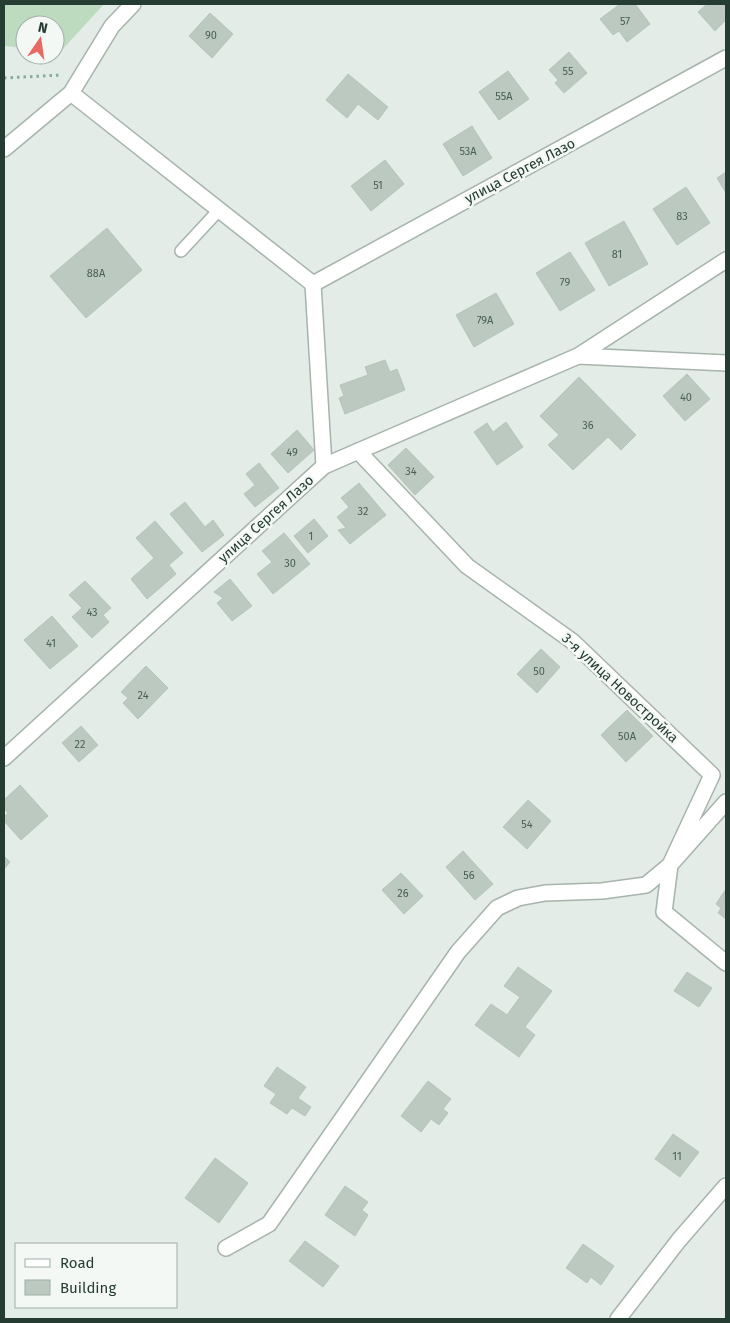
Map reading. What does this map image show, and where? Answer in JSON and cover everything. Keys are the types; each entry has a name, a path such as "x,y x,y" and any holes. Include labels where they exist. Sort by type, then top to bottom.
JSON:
{"street":[{"path":"4,149 71,93 112,26 133,4"},
{"name":"улица Сергея Лазо","path":"313,284 726,58"},
{"path":"71,93 313,284 324,466"},
{"name":"улица Сергея Лазо","path":"4,758 324,466 578,356 726,260"},
{"name":"улица Сергея Лазо","path":"578,356 726,363"},
{"name":"3-я улица Новостройка","path":"358,451 467,566 572,641 712,775 670,865 664,912 726,963"},
{"path":"226,1248 269,1224 458,952 496,908 518,898 545,893 602,891 646,885 670,865 726,802"},
{"path":"618,1319 679,1240 726,1186"}],"lane":[{"path":"181,251 219,210"}],"path":[{"path":"4,78 82,74"}],"green space":[{"path":"4,4 104,4 65,47 65,15 15,15 15,47 4,46"}],"building":[{"path":"620,4 635,4 650,24 627,42 619,31 613,35 600,19"},
{"path":"707,4 726,4 726,20 715,31 698,12"},
{"path":"210,13 233,34 212,58 189,36"},
{"path":"569,52 587,73 564,93 555,83 558,80 549,70"},
{"path":"508,71 529,99 499,120 479,92"},
{"path":"348,74 388,107 378,120 358,104 347,118 326,100"},
{"path":"472,126 492,158 463,176 443,144"},
{"path":"385,160 404,184 371,211 351,186"},
{"path":"726,172 726,193 717,178"},
{"path":"686,187 710,223 677,245 653,209"},
{"path":"624,221 648,264 609,286 585,243"},
{"path":"107,228 142,270 86,318 50,276"},
{"path":"570,252 595,290 560,311 536,273"},
{"path":"496,293 514,324 474,347 456,315"},
{"path":"385,360 390,372 397,369 405,390 345,414 339,398 344,396 340,385 368,375 365,367"},
{"path":"687,374 710,399 685,421 663,396"},
{"path":"579,377 636,435 621,450 608,437 573,470 548,445 559,435 540,416"},
{"path":"506,422 523,447 497,465 474,432 487,423 493,432"},
{"path":"297,430 314,450 288,473 271,454"},
{"path":"406,448 434,477 415,495 388,465"},
{"path":"259,463 279,488 255,507 244,494 255,485 246,474"},
{"path":"359,483 386,515 350,544 338,530 346,528 337,517 349,507 341,498"},
{"path":"185,502 205,527 213,520 224,535 202,552 170,514"},
{"path":"314,519 328,536 308,553 294,536"},
{"path":"155,521 183,553 169,565 176,574 147,599 131,579 154,558 136,538"},
{"path":"284,533 310,564 273,594 257,574 272,562 262,551"},
{"path":"230,579 252,606 232,621 217,603 223,598 214,592"},
{"path":"85,581 111,608 103,615 109,622 92,638 72,617 82,608 69,595"},
{"path":"52,616 78,646 50,669 24,640"},
{"path":"541,649 560,667 537,693 517,674"},
{"path":"146,666 168,688 138,719 123,703 128,698 121,692"},
{"path":"627,710 653,736 626,762 601,735"},
{"path":"81,726 98,745 79,762 62,743"},
{"path":"20,785 48,816 21,840 4,821 4,817 8,813 4,808 4,800"},
{"path":"528,800 551,821 527,849 503,827"},
{"path":"463,851 493,884 475,900 446,867"},
{"path":"4,856 10,862 4,869"},
{"path":"401,873 423,896 404,914 382,890"},
{"path":"726,889 726,919 718,913 721,908 716,904"},
{"path":"518,967 552,991 525,1027 535,1035 519,1057 475,1025 491,1004 507,1015 520,997 504,986"},
{"path":"687,972 712,988 699,1007 674,991"},
{"path":"277,1067 306,1087 298,1098 311,1107 305,1116 292,1108 287,1114 270,1103 276,1094 264,1086"},
{"path":"428,1081 451,1099 443,1109 448,1113 439,1125 431,1119 421,1132 401,1116"},
{"path":"673,1134 699,1152 680,1177 655,1159"},
{"path":"215,1158 248,1183 219,1223 185,1198"},
{"path":"345,1186 368,1202 362,1210 368,1215 355,1236 325,1215"},
{"path":"305,1241 339,1266 323,1287 289,1261"},
{"path":"583,1244 614,1266 601,1285 591,1277 587,1283 566,1268"}]}
